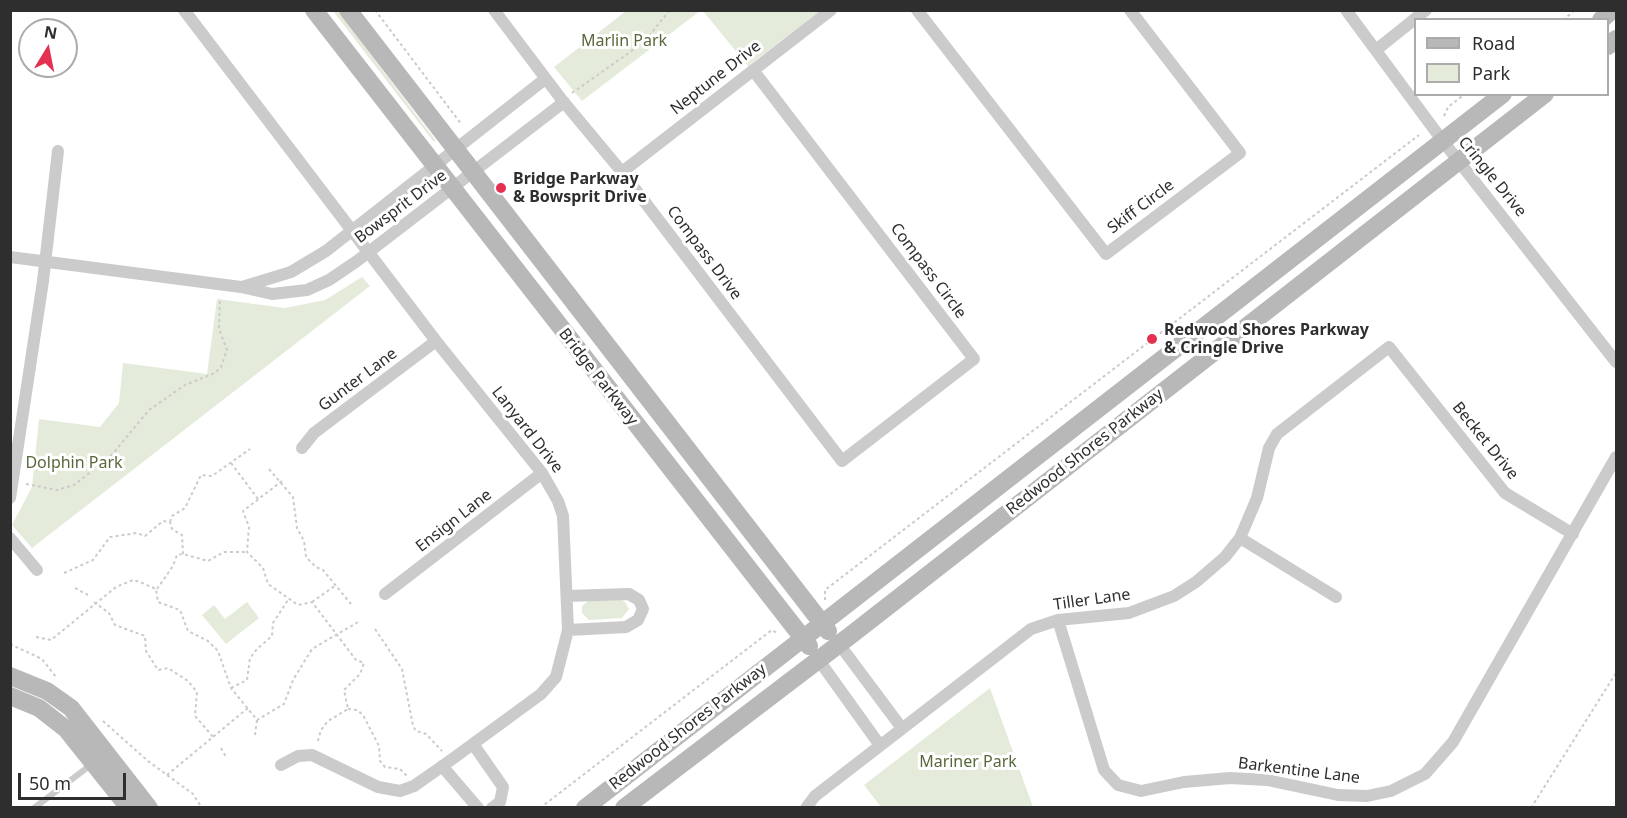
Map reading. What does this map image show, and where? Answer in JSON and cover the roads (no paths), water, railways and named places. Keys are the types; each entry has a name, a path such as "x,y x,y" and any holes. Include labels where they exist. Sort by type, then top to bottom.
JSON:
{"main road":[{"name":"Bridge Parkway","path":"314,10 818,659"},
{"name":"Bridge Parkway","path":"348,10 839,644"},
{"name":"Redwood Shores Parkway","path":"585,807 1500,96"},
{"name":"Redwood Shores Parkway","path":"624,807 839,644 1542,96"},
{"path":"10,676 47,692 71,708 129,807"},
{"path":"10,696 39,708 53,718 101,757 149,807"}],"street":[{"name":"Lanyard Drive","path":"184,10 436,341 542,473 562,511 568,630 556,677 541,694 414,786 400,791 385,789 315,756 301,755 281,765"},
{"name":"Compass Drive","path":"494,10 545,79 622,172 842,461"},
{"name":"Neptune Drive","path":"622,172 831,10"},
{"name":"Skiff Circle","path":"917,10 1106,254 1240,153 1130,10"},
{"name":"Cringle Drive","path":"1346,10 1442,140 1617,362"},
{"path":"1376,50 1414,20"},
{"name":"Compass Circle","path":"753,70 974,360 842,461"},
{"name":"Bowsprit Drive","path":"241,287 303,266 353,230 545,79"},
{"name":"Bowsprit Drive","path":"10,257 241,287 279,295 307,290 329,280 370,252 563,101"},
{"path":"10,498 15,482 58,150"},
{"name":"Gunter Lane","path":"302,448 314,433 436,341"},
{"name":"Becket Drive","path":"1389,347 1505,493 1573,534"},
{"name":"Tiller Lane","path":"806,807 815,796 879,744 1019,636 1043,623 1116,616 1166,600 1196,582 1226,556 1240,538 1257,498 1269,448 1277,434 1389,347"},
{"name":"Barkentine Lane","path":"1059,620 1104,770 1118,785 1141,791 1196,780 1249,778 1338,795 1367,796 1391,791 1417,779 1447,751 1617,457"},
{"name":"Ensign Lane","path":"385,594 542,473"},
{"path":"10,538 37,570"},
{"path":"1240,538 1336,597"},
{"path":"567,597 629,594 639,600 643,609 638,620 626,627 568,630"},
{"name":"Bridge Parkway","path":"839,644 902,727"},
{"name":"Bridge Parkway","path":"818,659 879,744"},
{"path":"473,744 503,787 503,797 496,807"},
{"path":"446,763 478,807"}],"lane":[{"path":"34,807 101,757"}],"place":[{"name":"Bridge Parkway & Bowsprit Drive","path":"501,188"},
{"name":"Redwood Shores Parkway & Cringle Drive","path":"1152,339"}],"park label":[{"name":"Marlin Park","path":"624,41"},
{"name":"Dolphin Park","path":"74,463"},
{"name":"Mariner Park","path":"968,762"}]}
